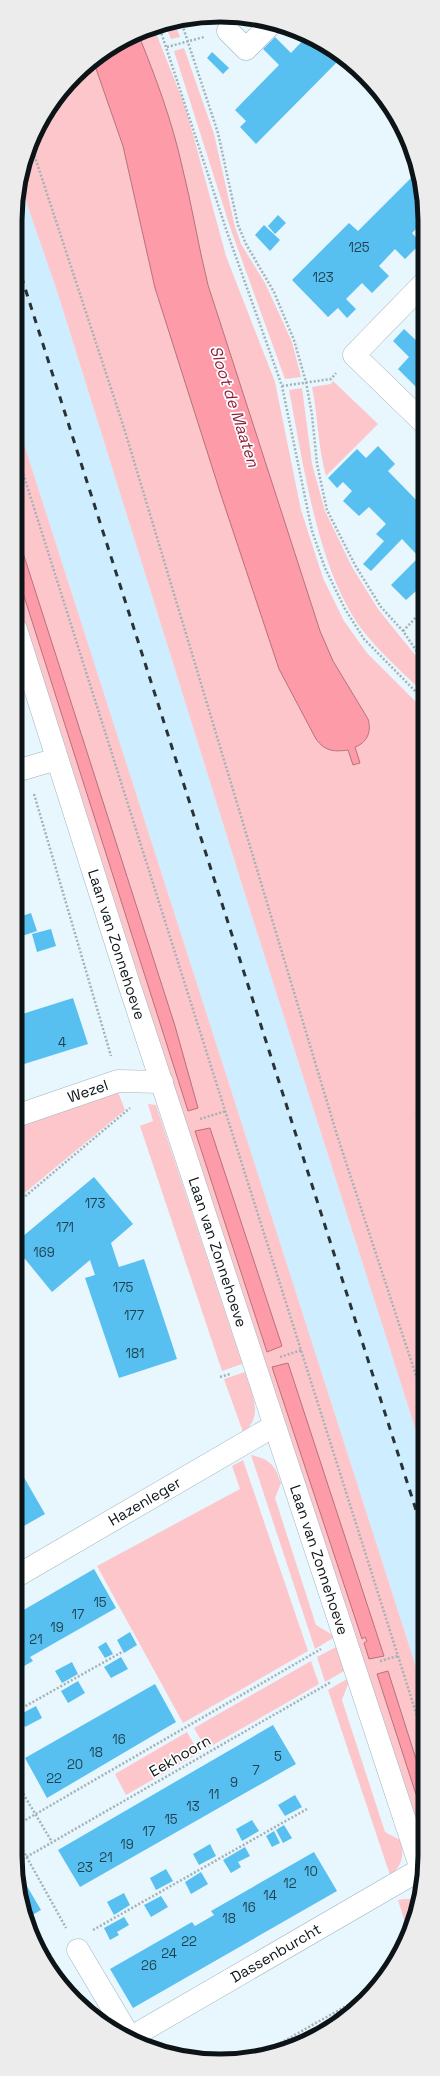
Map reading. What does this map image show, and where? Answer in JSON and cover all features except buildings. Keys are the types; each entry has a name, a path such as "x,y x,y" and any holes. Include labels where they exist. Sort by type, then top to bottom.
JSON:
{"street":[{"path":"228,31 246,49 266,28"},
{"path":"418,289 354,355 418,417"},
{"name":"Laan van Zonnehoeve","path":"22,648 274,1426 418,1860"},
{"path":"22,770 57,760"},
{"name":"Wezel","path":"22,1114 118,1081 162,1082"},
{"name":"Hazenleger","path":"22,1573 274,1426"},
{"name":"Dassenburcht","path":"136,2036 417,1875"},
{"name":"Dassenburcht","path":"75,1946 124,2029"}],"path":[{"path":"183,26 218,133 238,225 246,244 274,292 294,340 306,382 312,415 317,464 327,510 355,566 381,607 403,631 418,653"},
{"path":"161,31 227,232 282,386 312,531 325,568 345,609 364,639 418,694"},
{"path":"167,46 228,31"},
{"path":"34,154 124,428 336,1135 418,1382"},
{"path":"282,386 330,379 354,355"},
{"path":"22,470 418,1719"},
{"path":"403,631 418,615"},
{"path":"22,773 118,1081"},
{"path":"22,1199 162,1082"},
{"name":"Eekhoorn","path":"22,1822 344,1636"},
{"path":"22,1708 122,1652"},
{"name":"Eekhoorn","path":"22,1860 355,1669"},
{"path":"22,1792 52,1842"},
{"path":"49,1956 75,1946 307,1809"},
{"path":"22,1848 75,1946"},
{"path":"277,2045 355,2001"}],"shaded area":[{"path":"176,27 180,37 171,39 167,30"},
{"path":"156,33 186,109 226,256 275,382 301,510 323,578 344,621 367,653 418,704 418,1437 249,907 58,294 24,195 29,169 42,132 55,110 71,89 95,66 123,146 155,288 279,669 340,751 348,750 353,765 360,763 355,747 365,739 369,732 368,719 333,661 320,631 208,285 178,149 157,84 140,39"},
{"path":"184,48 214,134 235,227 241,244 265,283 292,342 301,377 285,379 231,230 174,51"},
{"path":"24,195 58,294 249,907 418,1437 418,1673 22,438 22,207"},
{"path":"333,381 378,424 326,476 321,454 312,387 331,384"},
{"path":"302,388 312,464 325,511 352,567 378,609 418,659 418,687 388,659 368,637 351,613 337,584 325,553 315,520 289,390"},
{"path":"22,438 418,1673 418,1825 189,1134 22,612"},
{"path":"118,1092 125,1110 22,1195 22,1121"},
{"path":"148,1104 156,1105 242,1363 222,1371 140,1126 153,1121"},
{"path":"245,1372 253,1396 255,1412 250,1426 243,1432 224,1379"},
{"path":"251,1455 267,1461 274,1467 281,1483 275,1498 316,1625 331,1634 333,1638 315,1649"},
{"path":"243,1460 308,1651 183,1723 97,1566 240,1489 232,1466"},
{"path":"336,1647 344,1671 325,1682 317,1657"},
{"path":"311,1661 319,1684 206,1749 194,1728"},
{"path":"347,1679 348,1684 342,1700 385,1832 400,1840 402,1855 400,1864 390,1875 328,1690"},
{"path":"187,1732 199,1753 126,1795 115,1774"},
{"path":"413,1899 406,1924 398,1900"}],"water":[{"name":"Sloot de Maaten","path":"140,39 157,84 178,149 208,285 320,631 333,661 368,719 368,736 363,743 355,747 360,763 353,765 348,750 334,751 319,743 279,669 221,495 155,288 123,146 95,66 110,55"},
{"path":"22,550 175,1026 198,1108 188,1111 22,590"},
{"path":"418,1104 418,1126 416,1113"},
{"path":"210,1128 282,1346 267,1352 195,1131"},
{"path":"288,1363 384,1656 369,1659 364,1643 367,1641 365,1637 362,1639 272,1367"},
{"path":"388,1671 418,1765 418,1801 377,1674"}],"railway":[{"path":"22,279 418,1516"}]}
